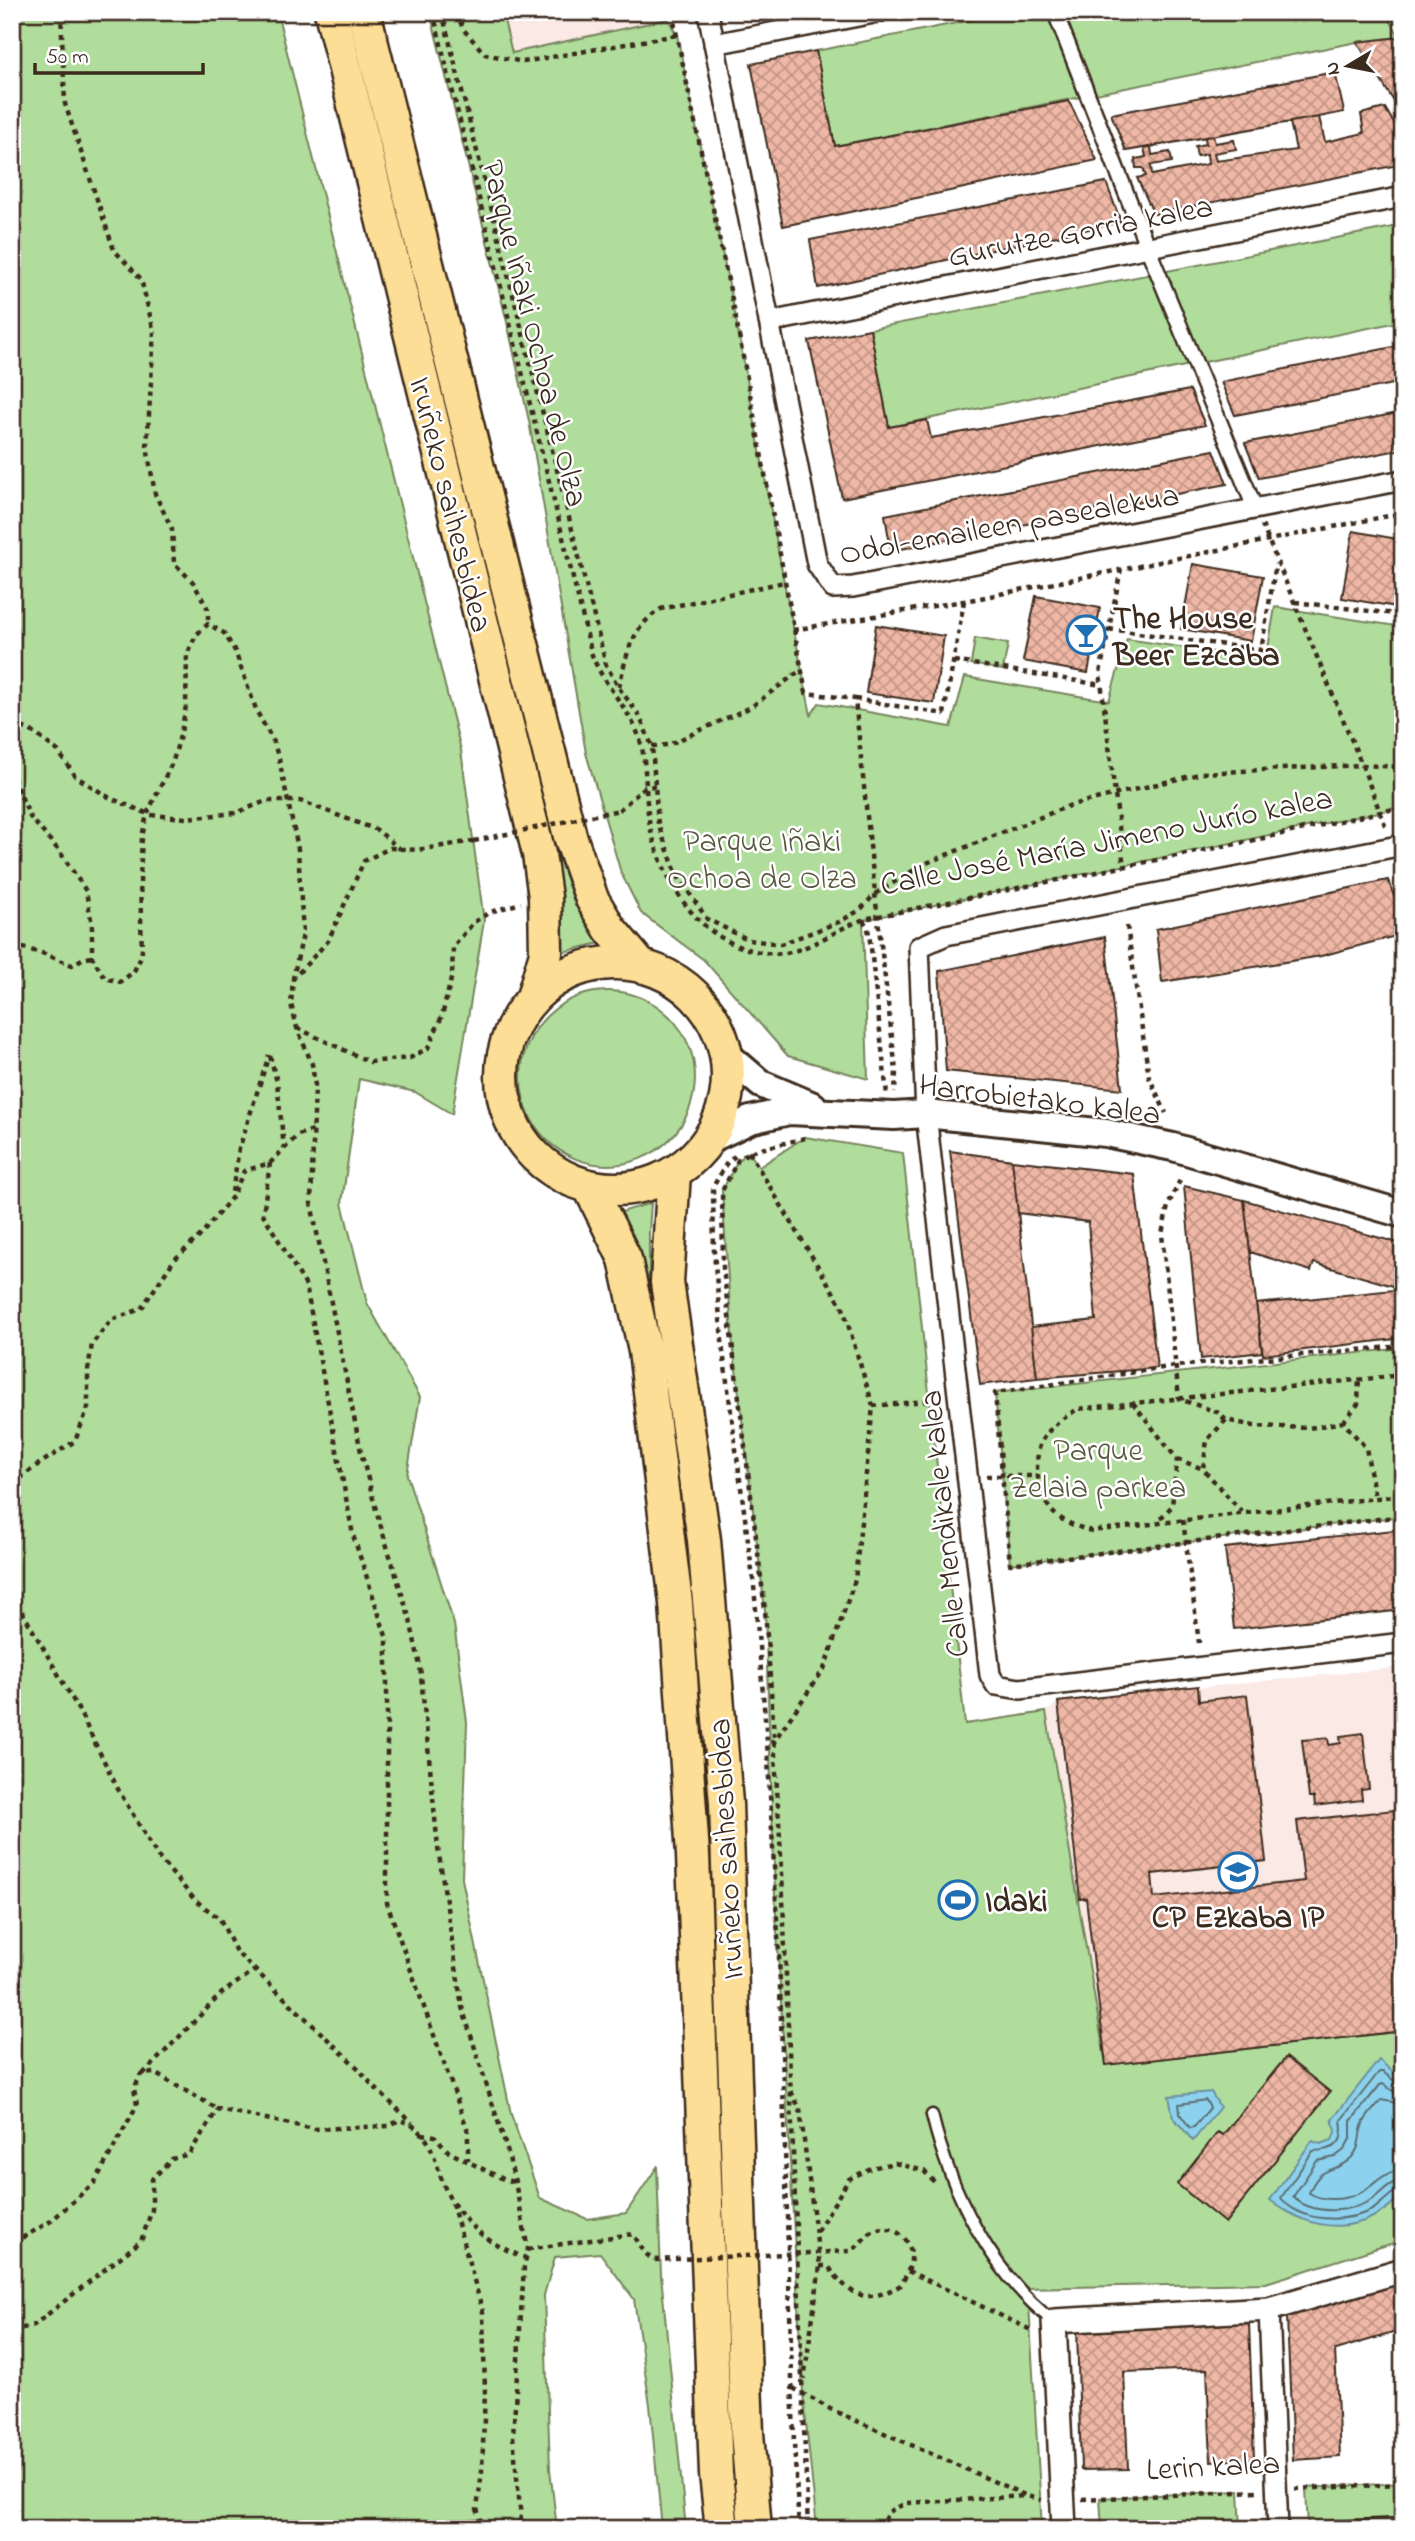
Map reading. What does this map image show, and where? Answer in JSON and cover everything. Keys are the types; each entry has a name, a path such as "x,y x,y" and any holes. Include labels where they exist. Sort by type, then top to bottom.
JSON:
{"highway":[{"name":"Iruñeko saihesbidea","path":"331,12 539,854 545,897 546,953 533,997"},
{"name":"Iruñeko saihesbidea","path":"364,12 570,836 592,899 610,929 641,965"},
{"path":"602,963 641,965 671,977 696,997 715,1024 726,1054 728,1084 722,1113 708,1140 693,1158 674,1173 647,1185 618,1190 589,1186 557,1174 531,1152 512,1124 503,1091 503,1057 514,1025 533,997 565,974 602,963"},
{"name":"Iruñeko saihesbidea","path":"674,1173 667,1282 704,1541 726,1803 747,2433 755,2529"},
{"name":"Iruñeko saihesbidea","path":"589,1186 625,1259 645,1352 676,1603 693,1855 716,2474 722,2529"}],"main road":[{"name":"Harrobietako kalea","path":"726,1054 761,1084 827,1111"},
{"name":"Harrobietako kalea","path":"708,1140 750,1121 789,1111 926,1114 1106,1133 1173,1147 1403,1214"}],"street":[{"name":"Odol-emaileen pasealekua","path":"708,12 817,564 833,588 867,584 1403,480"},
{"path":"714,44 879,12"},
{"path":"1055,12 1145,240"},
{"name":"Gurutze Gorria kalea","path":"769,322 1403,197"},
{"path":"1152,256 1252,501"},
{"name":"Calle José María Jimeno Jurío kalea","path":"926,1114 919,947 946,934 1403,845"},
{"name":"Calle Mendikale kalea","path":"926,1114 990,1675 996,1685 1020,1689 1403,1643"},
{"path":"1064,2529 1055,2347 1043,2326 1269,2309 1403,2270"},
{"path":"1269,2309 1278,2529"},
{"path":"1333,2529 1403,2526"}],"lane":[{"path":"932,2115 961,2198 997,2263 1031,2304 1043,2326"}],"path":[{"path":"12,768 30,817 60,852 86,891 92,925 92,957 105,978 121,982 134,971 142,955 142,836 147,814 173,761 186,706 187,654 196,635 208,624 208,609 192,582 174,563 172,529 155,494 146,447 154,332 141,279 114,250 111,243 65,104 61,12"},
{"name":"Parque Iñaki Ochoa de Olza","path":"433,12 592,655 609,690 638,734 653,837 672,884 693,916 703,925 734,944 759,952 786,953 823,940 863,920"},
{"path":"457,12 463,29 485,54 523,62 677,35"},
{"path":"672,12 735,314 806,693 944,714 964,601"},
{"path":"793,630 964,601 1403,513"},
{"path":"1259,520 1380,814"},
{"path":"1109,629 1261,650 1277,561"},
{"path":"1121,569 1100,673 1124,867"},
{"path":"619,688 627,651 644,620 662,609 784,582"},
{"path":"1294,602 1403,615"},
{"path":"208,624 224,633 235,651 257,712 273,741 298,849 303,934 293,979 291,1004 297,1028 312,1064 315,1085 311,1203 361,1452 376,1514 410,1620 420,1666 438,1848 462,2007 507,2150 528,2249 513,2436 522,2529"},
{"path":"954,661 1102,685"},
{"path":"652,746 668,745 751,707 802,670"},
{"path":"855,699 875,894 923,864 1071,805 1203,774 1362,765 1403,767"},
{"path":"12,724 30,730 58,751 75,776 110,798 147,814 186,818 236,813 266,801 300,801 377,830 401,849"},
{"path":"293,979 328,941 365,861 390,848 416,850 474,841 618,810 645,787 655,786"},
{"name":"Calle José María Jimeno Jurío kalea","path":"887,1115 882,1033 868,928 863,920 1380,814 1403,807"},
{"path":"297,1028 370,1062 410,1058 428,1048 442,1016 452,975 453,947 474,922 491,912 545,897"},
{"path":"1127,926 1149,1077 1166,1113"},
{"path":"12,945 72,965 92,957"},
{"path":"232,1197 239,1149 269,1055 276,1082 284,1148"},
{"path":"12,1485 75,1441 88,1408 88,1370 92,1344 111,1320 141,1309 174,1260 199,1237 232,1197 244,1171 270,1163 298,1135 313,1130"},
{"path":"797,1133 807,1132"},
{"path":"753,1144 744,1147 726,1164 713,1187 713,1253 754,1586 767,1742 799,2529"},
{"path":"749,1152 843,1308 873,1406 855,1580 824,1669 774,1741 767,1742"},
{"path":"270,1163 263,1214 306,1286 353,1535 387,1639 387,1903 468,2132 468,2160"},
{"path":"1179,1399 1162,1234 1168,1206 1180,1180"},
{"path":"1403,1346 1176,1366 995,1392 1010,1564 1403,1516"},
{"path":"1403,1375 1078,1409 1063,1418 1044,1437 1038,1452 1038,1476 1054,1513 1072,1525 1090,1531 1403,1495"},
{"path":"1179,1399 1217,1412 1226,1420 1287,1429 1309,1429 1343,1422 1359,1404 1359,1378"},
{"path":"873,1406 958,1398"},
{"path":"1133,1403 1177,1459 1203,1469 1243,1513"},
{"path":"1203,1469 1207,1440 1226,1420"},
{"path":"1343,1422 1366,1448 1376,1499"},
{"path":"1157,1523 1172,1506 1177,1459"},
{"path":"967,1476 1038,1476"},
{"path":"1183,1520 1199,1643"},
{"path":"12,1594 158,1857 195,1900 220,1919 236,1952 360,2070 368,2082 394,2103 429,2141 470,2261 483,2312 485,2392 482,2471 477,2509 484,2529"},
{"path":"12,2237 24,2237 51,2221 95,2182 137,2105 134,2089 142,2074 222,1993 255,1970"},
{"path":"142,2074 154,2073 218,2109 314,2129 389,2126 398,2120 412,2124"},
{"path":"783,2086 790,2088 800,2109 820,2266 803,2393 808,2529"},
{"path":"12,2331 34,2325 141,2241 152,2210 152,2179 172,2160 188,2154 218,2109"},
{"path":"422,2134 435,2136 449,2152 505,2180 515,2182"},
{"path":"817,2231 849,2179 872,2168 895,2163 924,2171 942,2190"},
{"path":"451,2202 485,2239 526,2258"},
{"path":"528,2249 633,2234 647,2257 655,2260 852,2251 868,2235 888,2228 897,2230 907,2242 911,2258 901,2286 873,2297 858,2295 843,2286 828,2266 820,2266"},
{"path":"908,2271 1043,2326"},
{"path":"1026,2319 1043,2326 1055,2347"},
{"path":"793,2389 832,2410 1027,2496"},
{"name":"Lerin kalea","path":"1027,2496 1044,2501 1403,2484"},
{"path":"884,2529 888,2512 906,2503 1027,2496"}],"shaded area":[{"path":"502,12 667,12 668,19 512,53"},
{"name":"CP Ezkaba IP","path":"1403,1667 1403,2031 1106,2065 1046,1712 1058,1702"}],"green space":[{"path":"12,12 277,12 461,750 484,921 452,1114 415,1092 359,1079 342,1203 367,1303 420,1397 407,1475 454,1624 467,1722 462,1879 511,2114 540,2198 587,2219 626,2213 657,2167 661,2275 686,2529 662,2529 650,2405 634,2299 600,2253 555,2257 544,2295 550,2469 557,2529 12,2529"},
{"name":"Parque Iñaki Ochoa de Olza","path":"430,12 502,12 512,53 668,19 677,35 735,314 811,715 819,703 951,727 965,677 1109,701 1127,639 1266,660 1275,607 1403,627 1403,807 863,920 868,1079 788,1056 704,960 641,913 621,873 586,753 529,421"},
{"path":"1012,12 1385,12 1400,37 1357,42 835,146 816,51"},
{"path":"1403,225 1403,321 889,427 870,329"},
{"path":"975,638 1008,644 1003,670 971,664"},
{"path":"557,853 574,902 600,943 559,953 563,926"},
{"path":"608,991 641,997 670,1016 689,1045 695,1078 689,1111 670,1140 641,1159 608,1165 575,1159 546,1140 527,1111 521,1078 527,1045 546,1016 575,997"},
{"path":"805,1137 903,1153 965,1724 1046,1712 1106,2065 1403,2031 1403,2240 1266,2283 1023,2288 1029,2304 1042,2529 817,2529 803,2393 775,1895 765,1610 732,1336 722,1191 738,1160 749,1152 759,1167","holes":["925,2115 932,2115 961,2198 956,2198"]},
{"path":"651,1203 649,1283 635,1241 621,1212"},
{"name":"Parque Zelaia parkea","path":"1403,1348 1403,1516 1010,1564 995,1393"},
{"path":"1403,2483 1403,2525 1308,2529 1306,2488"},
{"path":"1239,2491 1241,2529 1102,2529 1100,2498"}],"water":[{"path":"1379,2060 1403,2081 1403,2193 1372,2217 1355,2224 1338,2226 1304,2219 1270,2200 1312,2141 1321,2144 1332,2140 1336,2130 1332,2120"},
{"path":"1211,2092 1220,2107 1193,2141 1173,2117 1169,2096"}],"building":[{"path":"1400,37 1403,42 1403,116 1357,42"},
{"path":"816,51 835,146 1069,101 1097,160 783,226 751,64"},
{"path":"1335,72 1344,112 1319,117 1126,151 1111,114"},
{"path":"1385,108 1403,139 1403,164 1154,214 1137,178 1146,176 1143,168 1136,168 1135,159 1146,157 1144,148 1151,147 1152,155 1170,152 1172,162 1151,165 1152,175 1208,164 1207,154 1197,156 1195,146 1206,144 1205,137 1213,136 1215,143 1234,140 1236,149 1214,153 1216,161 1296,150 1290,122 1319,117 1325,142 1364,133 1361,114"},
{"path":"1106,182 1121,222 818,288 810,240"},
{"path":"870,329 889,427 927,420 931,438 1190,390 1205,425 842,498 809,341"},
{"path":"1403,345 1403,382 1235,415 1221,382"},
{"path":"1403,412 1403,449 1259,478 1245,443"},
{"path":"1214,450 1227,484 891,551 885,515"},
{"path":"1353,531 1403,540 1403,608 1342,598"},
{"path":"1193,564 1263,576 1251,641 1181,629"},
{"path":"1036,596 1100,608 1088,673 1023,661"},
{"path":"876,625 944,636 934,703 866,693"},
{"path":"1388,880 1403,920 1403,934 1321,956 1162,982 1156,929"},
{"path":"1105,937 1122,1089 946,1071 939,971"},
{"path":"950,1151 1012,1160 1037,1378 980,1385"},
{"path":"1012,1160 1134,1174 1157,1368 1037,1378 1031,1327 1096,1320 1088,1222 1018,1213"},
{"path":"1184,1186 1244,1200 1262,1352 1201,1359"},
{"path":"1244,1200 1402,1244 1403,1285 1393,1286 1314,1263 1311,1271 1250,1252"},
{"path":"1403,1289 1403,1338 1263,1355 1256,1304"},
{"path":"1403,1529 1403,1610 1234,1629 1225,1548"},
{"name":"CP Ezkaba IP","path":"1198,1686 1199,1701 1247,1695 1266,1861 1152,1874 1154,1898 1304,1881 1297,1821 1403,1809 1403,1879 1395,1880 1397,1901 1403,1900 1403,2031 1106,2065 1086,1898 1080,1899 1058,1702"},
{"path":"1363,1733 1369,1789 1361,1790 1362,1800 1315,1806 1314,1797 1309,1797 1302,1740 1328,1738 1329,1745 1341,1743 1340,1736"},
{"path":"1286,2057 1330,2092 1225,2223 1177,2184 1218,2132 1223,2135"},
{"path":"1403,2282 1403,2330 1335,2350 1340,2457 1293,2460 1287,2316"},
{"path":"1249,2323 1254,2459 1211,2461 1207,2369 1124,2372 1128,2469 1081,2470 1077,2329"}],"place":[{"name":"The House Beer Ezcaba","path":"1086,635"},
{"name":"CP Ezkaba IP","path":"1238,1872"},
{"name":"Idaki","path":"958,1900"}]}
